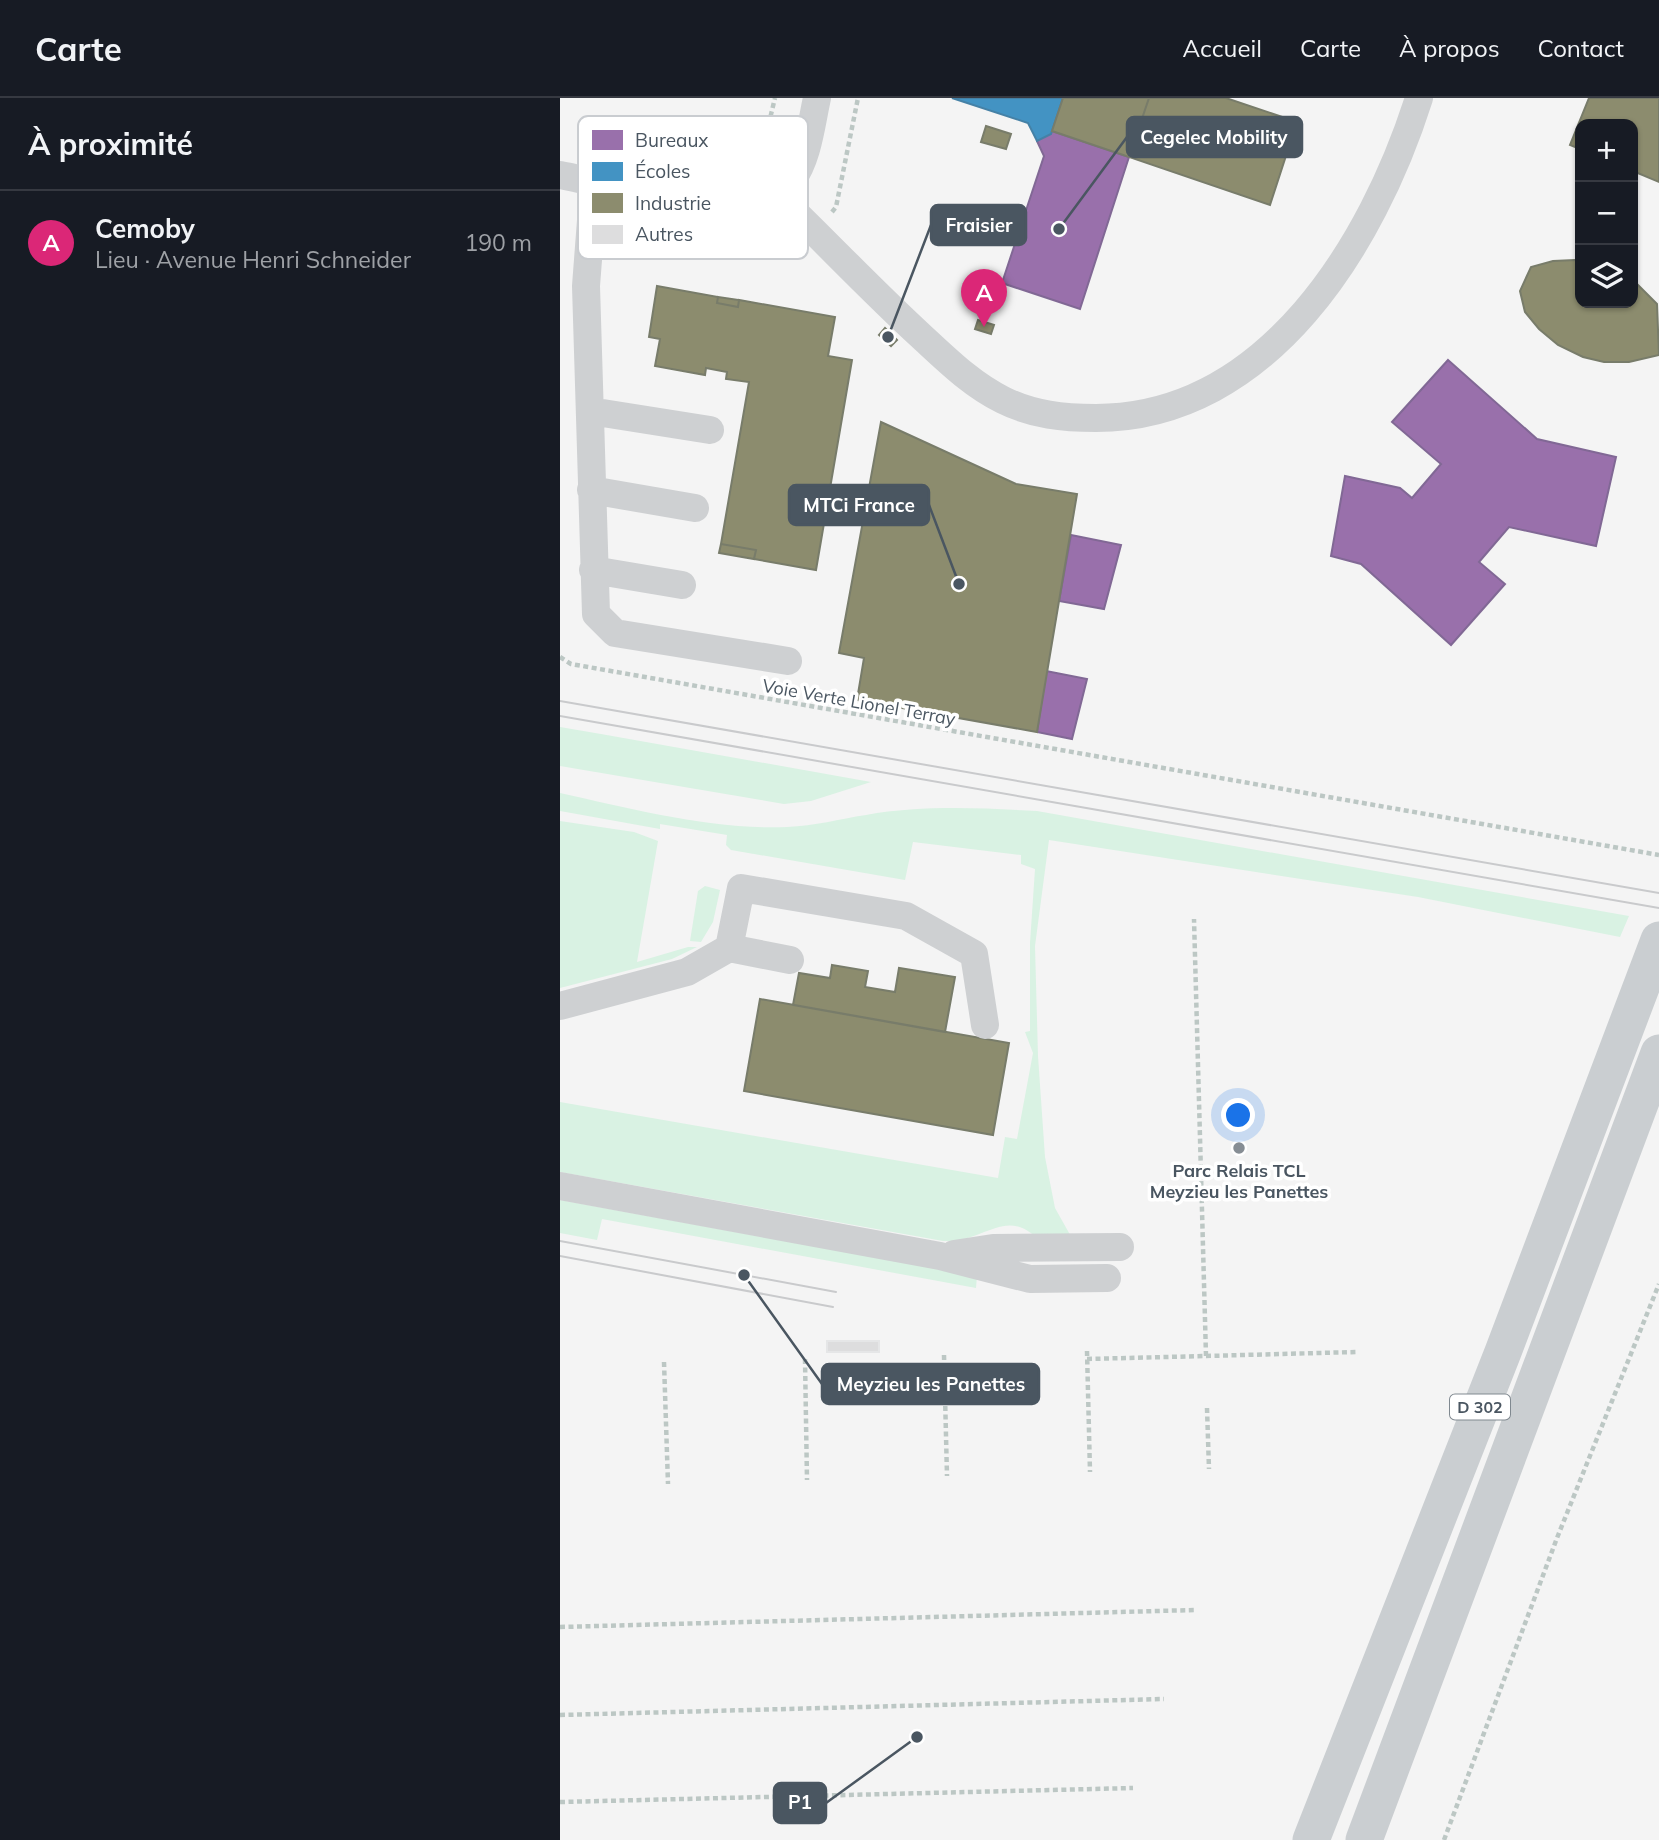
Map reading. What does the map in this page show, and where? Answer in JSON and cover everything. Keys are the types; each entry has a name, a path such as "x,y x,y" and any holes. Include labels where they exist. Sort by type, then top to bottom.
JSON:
{"main road":[{"name":"D 302","path":"1311,1840 1508,1339 1659,940"},
{"name":"D 302","path":"1364,1840 1659,1053"}],"street":[{"path":"808,136 817,98"},
{"path":"808,227 858,278 969,380 1027,410 1064,418 1121,418 1150,413 1190,400 1224,381 1268,349 1305,314 1366,223 1388,179 1419,98"},
{"path":"560,175 578,178"},
{"path":"588,259 586,286 596,614 615,633 788,662"},
{"path":"590,411 710,430"},
{"path":"591,490 695,508"},
{"path":"593,570 682,584"},
{"path":"729,948 741,888 906,916 974,954 985,1025"},
{"path":"560,1006 687,972 729,948 790,960"},
{"path":"560,1186 940,1255 1017,1263 1113,1263"}],"path":[{"path":"771,116 775,98"},
{"name":"Voie Verte Lionel Terray","path":"560,657 570,664 1155,769 1659,855"},
{"path":"1194,919 1206,1356"},
{"path":"1444,1840 1558,1538 1659,1284"},
{"path":"1087,1352 1090,1472"},
{"path":"1087,1359 1356,1352"},
{"path":"944,1355 947,1476"},
{"path":"805,1359 807,1480"},
{"path":"664,1362 668,1484"},
{"path":"1207,1408 1209,1469"},
{"path":"560,1627 1195,1609"},
{"path":"560,1715 1164,1699"},
{"path":"560,1802 1133,1788"}],"green space":[{"path":"560,727 871,782 811,801 784,804 560,766"},
{"path":"560,793 701,822 758,827 807,825 908,810 973,808 1037,811 1629,916 1620,937 1418,897 1049,840 1035,946 1038,1056 1045,1157 1055,1208 1073,1240 1040,1241 1028,1231 1016,1226 1005,1226 971,1237 943,1241 560,1172 560,1102 998,1178 1005,1137 1017,1139 1033,1053 1025,1032 1030,1031 1030,943 1035,869 1021,864 1021,855 913,842 905,880 731,850 726,845 727,835 660,824 660,829 560,811"},
{"path":"560,821 634,832 658,841 637,962 688,947 697,947 672,959 560,988"},
{"path":"705,886 720,890 713,922 701,942 690,941 698,891"},
{"path":"560,1200 977,1276 976,1288 602,1219 597,1240 560,1233"}],"building: Bureaux":[{"path":"1052,131 1129,157 1080,309 1002,283 1044,156 1037,141"},
{"path":"1448,360 1537,439 1616,457 1596,546 1509,527 1479,562 1505,584 1451,645 1361,564 1331,556 1345,476 1400,488 1412,498 1441,464 1392,422"},
{"path":"1071,535 1121,545 1104,609 1059,601"},
{"path":"1046,671 1087,679 1072,739 1037,732"}],"building: Écoles":[{"path":"952,98 1063,98 1051,134 1037,141 1028,123"}],"building: Industrie":[{"path":"1063,98 1149,98 1129,157 1052,131"},
{"path":"1149,98 1226,98 1297,122 1270,205 1129,157"},
{"path":"1589,98 1659,98 1659,182 1638,173 1638,119 1581,119"},
{"path":"986,126 1011,134 1006,149 981,142"},
{"path":"1575,133 1575,147 1570,145"},
{"path":"1575,260 1575,308 1638,308 1638,285 1657,304 1659,355 1629,362 1604,362 1583,357 1558,345 1539,329 1525,312 1520,291 1531,267 1553,261"},
{"path":"657,286 718,297 717,303 738,307 739,300 835,317 828,356 852,360 816,570 754,559 756,550 721,544 749,382 726,379 727,372 706,368 705,375 655,366 660,339 649,337"},
{"path":"718,297 739,300 738,307 717,303"},
{"path":"978,320 994,325 991,334 975,329"},
{"path":"885,328 897,340 891,346 879,335"},
{"path":"881,422 1016,484 1077,494 1037,732 857,700 864,658 839,653"},
{"path":"721,544 756,550 754,559 719,553"},
{"path":"832,965 868,971 865,987 895,992 899,968 955,977 945,1032 793,1005 799,973 830,978"},
{"path":"760,999 1009,1043 993,1135 744,1091"}],"building: Autres":[{"path":"827,1341 879,1341 879,1352 827,1352"}],"tram line":[{"path":"560,701 1659,893"},
{"path":"560,716 1659,908"},
{"path":"560,1241 836,1292"},
{"path":"560,1256 833,1307"}],"place":[{"name":"Cegelec Mobility","path":"1059,229"},
{"name":"Cemoby","path":"984,327"},
{"name":"Fraisier","path":"888,337"},
{"name":"MTCi France","path":"959,584"},
{"name":"Parc Relais TCL Meyzieu les Panettes","path":"1239,1148"},
{"name":"Meyzieu les Panettes","path":"744,1275"},
{"name":"P1","path":"917,1737"}]}
